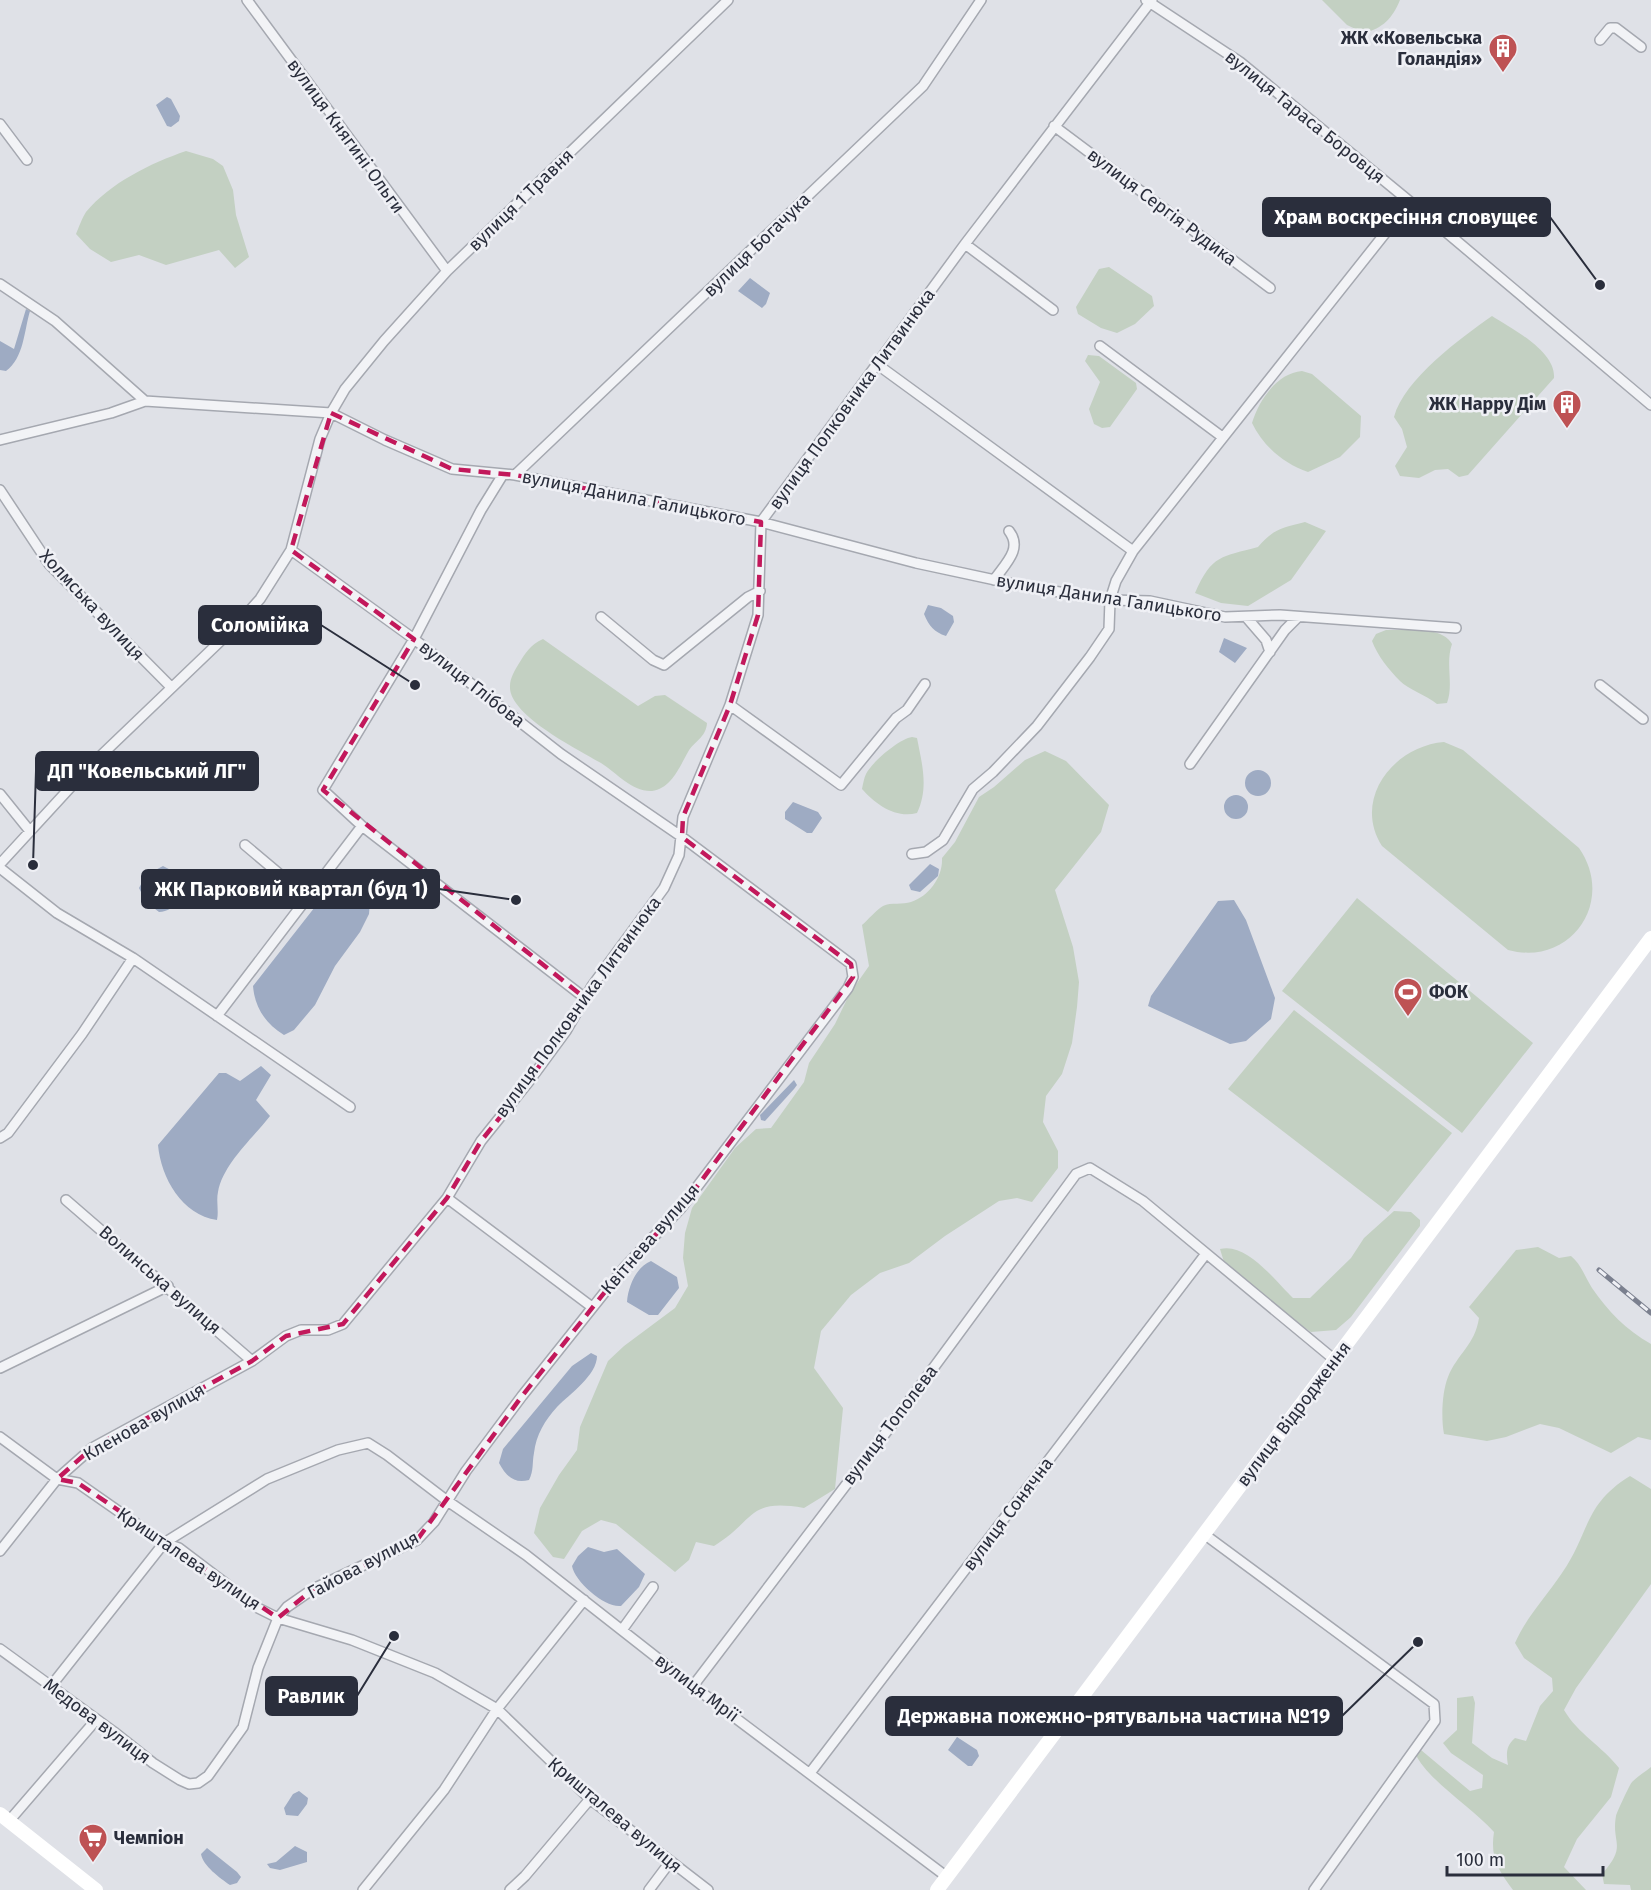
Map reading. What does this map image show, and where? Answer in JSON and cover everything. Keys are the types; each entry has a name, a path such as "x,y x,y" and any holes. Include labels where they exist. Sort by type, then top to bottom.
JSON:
{"street":[{"name":"вулиця Княгині Ольги","path":"247,0 447,271"},
{"name":"вулиця 1 Травня","path":"331,413 345,389 384,341 447,271 728,0"},
{"name":"вулиця Богачука","path":"515,476 923,86 981,0"},
{"name":"вулиця Полковника Литвинюка","path":"252,1361 286,1336 301,1330 328,1330 343,1324 447,1198 481,1141 530,1080 585,998 664,888 679,855 683,817 730,705 758,615 761,522 965,244 1149,1"},
{"name":"вулиця Тараса Боровця","path":"1149,1 1240,62 1651,405"},
{"path":"1600,40 1610,28 1616,28 1641,47"},
{"path":"0,124 27,160"},
{"name":"вулиця Сергія Рудика","path":"1054,126 1270,288"},
{"path":"912,854 926,852 943,840 973,789 993,772 1036,726 1108,629 1110,600 1116,581 1133,551 1221,436 1410,202"},
{"path":"965,244 1053,310"},
{"path":"0,284 55,321 145,401 111,413 0,440"},
{"path":"1100,346 1221,436"},
{"path":"878,365 1133,551"},
{"name":"вулиця Данила Галицького","path":"145,401 331,413 385,440 452,469 515,476 761,522 916,563 994,580 1110,600 1150,601 1225,617 1280,615 1456,628"},
{"path":"331,413 320,439 291,550 260,599 234,628 170,686 29,830 0,866 57,913 133,958 350,1107"},
{"name":"вулиця Глібова","path":"502,476 481,510 414,639 561,753 682,837 851,964 853,977"},
{"name":"Холмська вулиця","path":"0,490 49,564 170,686"},
{"path":"994,580 1015,548 1015,539 1009,531"},
{"path":"291,550 414,639 323,790 362,826 585,998"},
{"path":"601,617 653,660 664,665 748,597 760,591"},
{"path":"1247,618 1266,640 1270,652"},
{"path":"1190,764 1297,618"},
{"path":"730,705 841,785 896,718 907,710 925,684"},
{"path":"1600,686 1642,719"},
{"path":"0,794 29,830"},
{"path":"217,1016 362,826"},
{"path":"245,845 308,898"},
{"name":"вулиця Відродження","path":"937,1890 1336,1361 1651,938"},
{"path":"0,1138 27,1108 82,1034 133,958"},
{"name":"Квітнева вулиця","path":"446,1500 592,1307 681,1208 848,988 853,977"},
{"name":"вулиця Тополева","path":"693,1686 890,1427 1076,1174 1090,1168 1143,1201 1205,1255"},
{"path":"447,1198 592,1307"},
{"name":"Волинська вулиця","path":"66,1200 252,1361"},
{"path":"1205,1255 1336,1361"},
{"name":"вулиця Сонячна","path":"810,1773 1205,1255"},
{"path":"0,1368 168,1286"},
{"name":"Кленова вулиця","path":"0,1551 57,1479 92,1448 252,1361"},
{"name":"Кришталева вулиця","path":"0,1437 57,1479 78,1483 164,1543 179,1548 242,1598 278,1618 352,1640 435,1673 497,1709 590,1799 708,1890"},
{"name":"вулиця Мрії","path":"164,1543 267,1479 338,1450 368,1443 584,1600 693,1686 947,1877"},
{"name":"Гайова вулиця","path":"198,1783 208,1776 243,1727 258,1668 278,1618 287,1607 313,1589 417,1540 434,1522 446,1500"},
{"path":"1204,1534 1351,1640 1434,1704 1435,1721 1314,1890"},
{"path":"51,1686 164,1543"},
{"path":"622,1630 653,1587"},
{"path":"363,1890 444,1790 497,1709 584,1600"},
{"name":"Медова вулиця","path":"0,1649 171,1774 189,1784 198,1783"},
{"path":"93,1889 4,1818 96,1720"},
{"path":"510,1890 525,1876 590,1799"},
{"path":"649,1890 670,1862"}],"highlighted area":[{"path":"331,413 452,469 515,475 761,522 758,615 730,705 683,817 682,837 851,964 853,977 681,1208 624,1268 522,1396 417,1540 313,1589 278,1618 78,1483 57,1479 92,1448 252,1361 286,1336 343,1324 447,1198 481,1141 530,1080 585,998 323,790 414,639 291,550"}],"green space":[{"path":"1322,0 1400,0 1386,22 1364,33 1347,25"},
{"path":"186,151 213,159 223,166 233,190 236,215 249,257 235,268 219,250 166,265 139,255 111,262 90,249 76,234 86,212 107,192 145,168"},
{"path":"1109,267 1152,296 1154,306 1135,324 1117,333 1101,328 1078,314 1076,307 1099,269"},
{"path":"1492,316 1541,350 1553,368 1554,378 1468,475 1459,477 1448,469 1435,470 1419,478 1400,476 1395,466 1407,447 1402,429 1394,417 1400,403 1409,388 1435,360"},
{"path":"1088,355 1099,356 1136,383 1137,389 1110,427 1102,428 1094,424 1089,409 1100,382 1085,361"},
{"path":"1302,371 1312,374 1361,416 1360,437 1340,457 1308,472 1283,459 1268,447 1252,423 1259,405 1270,389 1285,377"},
{"path":"1305,522 1326,531 1291,580 1248,606 1221,603 1195,593 1207,571 1219,559 1258,547 1274,532"},
{"path":"1386,630 1431,631 1447,638 1452,644 1449,659 1450,689 1447,703 1437,704 1403,684 1392,672 1380,657 1372,641 1376,634"},
{"path":"543,639 638,706 655,696 665,695 707,723 702,736 690,748 674,776 665,786 652,791 631,785 601,763 546,731 520,708 512,697 510,686 512,677 529,649"},
{"path":"912,737 917,738 921,757 923,794 917,813 901,814 880,805 862,789 866,774 874,763 893,746"},
{"path":"1444,742 1463,750 1579,848 1589,868 1592,889 1589,908 1581,925 1568,939 1551,949 1531,953 1508,950 1382,846 1374,828 1372,810 1375,793 1383,778 1394,764 1409,753"},
{"path":"1045,751 1066,761 1109,805 1101,832 1055,890 1073,947 1079,982 1072,1043 1062,1074 1046,1096 1043,1122 1058,1151 1058,1168 1032,1202 1017,1198 999,1201 945,1236 909,1263 880,1273 851,1295 821,1331 814,1368 843,1408 835,1489 804,1508 772,1506 762,1509 714,1546 696,1542 689,1560 675,1572 616,1524 601,1520 582,1531 564,1559 553,1557 534,1533 540,1508 577,1450 580,1427 608,1361 624,1346 675,1308 688,1286 683,1258 685,1233 692,1208 735,1148 756,1129 771,1128 804,1082 809,1063 835,1024 850,993 869,966 862,925 883,906 911,902 924,895 934,885 940,872 942,858 955,842 979,797 1025,760"},
{"name":"ФОК","path":"1357,898 1533,1043 1462,1133 1282,991"},
{"path":"1294,1010 1452,1133 1388,1212 1228,1089"},
{"path":"1394,1211 1411,1212 1420,1220 1420,1226 1351,1317 1336,1330 1311,1332 1292,1319 1224,1262 1220,1249 1230,1248 1250,1257 1260,1264 1293,1298 1310,1298 1351,1258 1364,1238"},
{"path":"1538,1247 1559,1258 1571,1256 1611,1312 1633,1333 1651,1344 1651,1440 1638,1437 1611,1453 1559,1428 1540,1424 1506,1437 1487,1441 1444,1434 1443,1405 1446,1383 1452,1369 1474,1335 1479,1318 1469,1307 1516,1250"},
{"path":"1630,1476 1651,1489 1651,1584 1576,1688 1564,1710 1576,1726 1619,1768 1611,1797 1577,1839 1564,1867 1586,1890 1513,1890 1496,1863 1493,1849 1494,1832 1429,1773 1415,1753 1421,1750 1470,1791 1482,1788 1483,1775 1451,1753 1443,1743 1457,1730 1457,1698 1473,1696 1475,1703 1472,1743 1492,1758 1508,1765 1508,1747 1515,1738 1526,1741 1540,1706 1553,1691 1552,1678 1524,1658 1515,1643 1531,1615 1571,1559 1595,1509 1603,1498"},
{"path":"1651,1767 1651,1890 1631,1890 1630,1885 1604,1884 1602,1874 1617,1850 1615,1825 1617,1813 1632,1782"}],"water":[{"path":"167,97 171,99 180,116 179,121 171,127 167,126 156,105"},
{"path":"750,278 770,293 762,308 738,291"},
{"path":"26,309 30,311 20,352 12,366 6,371 0,370 0,341 14,349"},
{"path":"928,605 941,608 953,616 954,622 946,636 938,633 928,622 924,614"},
{"path":"1224,638 1247,648 1235,663 1219,652"},
{"path":"1258,770 1267,774 1271,783 1267,792 1258,796 1249,792 1245,783 1249,774"},
{"path":"1236,795 1244,799 1248,807 1244,815 1236,819 1228,815 1224,807 1228,799"},
{"path":"793,802 818,812 822,818 812,833 807,833 785,819 785,812"},
{"path":"930,864 939,869 938,876 920,892 911,890 909,885"},
{"path":"163,866 192,881 175,906 159,912 146,902 139,888 146,875"},
{"path":"351,881 371,890 369,914 360,932 335,966 315,1005 294,1030 284,1035 262,1014 253,986 329,889"},
{"path":"1234,900 1246,920 1275,998 1271,1019 1246,1041 1230,1044 1148,1006 1151,996 1218,901"},
{"path":"261,1066 271,1075 256,1100 270,1116 226,1171 218,1192 217,1220 205,1217 193,1211 176,1193 164,1170 158,1145 219,1073 226,1073 240,1081"},
{"path":"794,1080 797,1085 794,1089 765,1121 761,1120 760,1115"},
{"path":"651,1261 677,1277 679,1288 658,1315 649,1315 627,1302 634,1278 641,1268"},
{"path":"591,1353 597,1356 593,1370 582,1384 557,1407 542,1428 535,1446 529,1480 519,1481 511,1478 499,1463 503,1449 572,1366"},
{"path":"588,1547 604,1552 617,1549 645,1574 639,1587 621,1606 607,1603 592,1593 574,1572 572,1566 578,1556"},
{"path":"957,1737 977,1750 979,1756 972,1766 968,1766 948,1750"},
{"path":"299,1791 308,1798 307,1804 298,1816 286,1815 284,1808 293,1794"},
{"path":"295,1846 307,1852 307,1862 280,1870 270,1868 267,1864 276,1862"},
{"path":"207,1848 237,1872 241,1877 237,1883 230,1885 208,1867 201,1854"}],"railway":[{"path":"1599,1270 1651,1313"}],"place":[{"name":"ЖК «Ковельська Голандія»","path":"1503,74"},
{"name":"Храм воскресіння словущеє","path":"1600,285"},
{"name":"ЖК Happy Дім","path":"1567,430"},
{"name":"Соломійка","path":"415,685"},
{"name":"ДП \"Ковельський ЛГ\"","path":"33,865"},
{"name":"ЖК Парковий квартал (буд 1)","path":"516,900"},
{"name":"ФОК","path":"1408,1018"},
{"name":"Равлик","path":"394,1636"},
{"name":"Державна пожежно-рятувальна частина №19","path":"1418,1642"},
{"name":"Чемпіон","path":"93,1864"}]}
